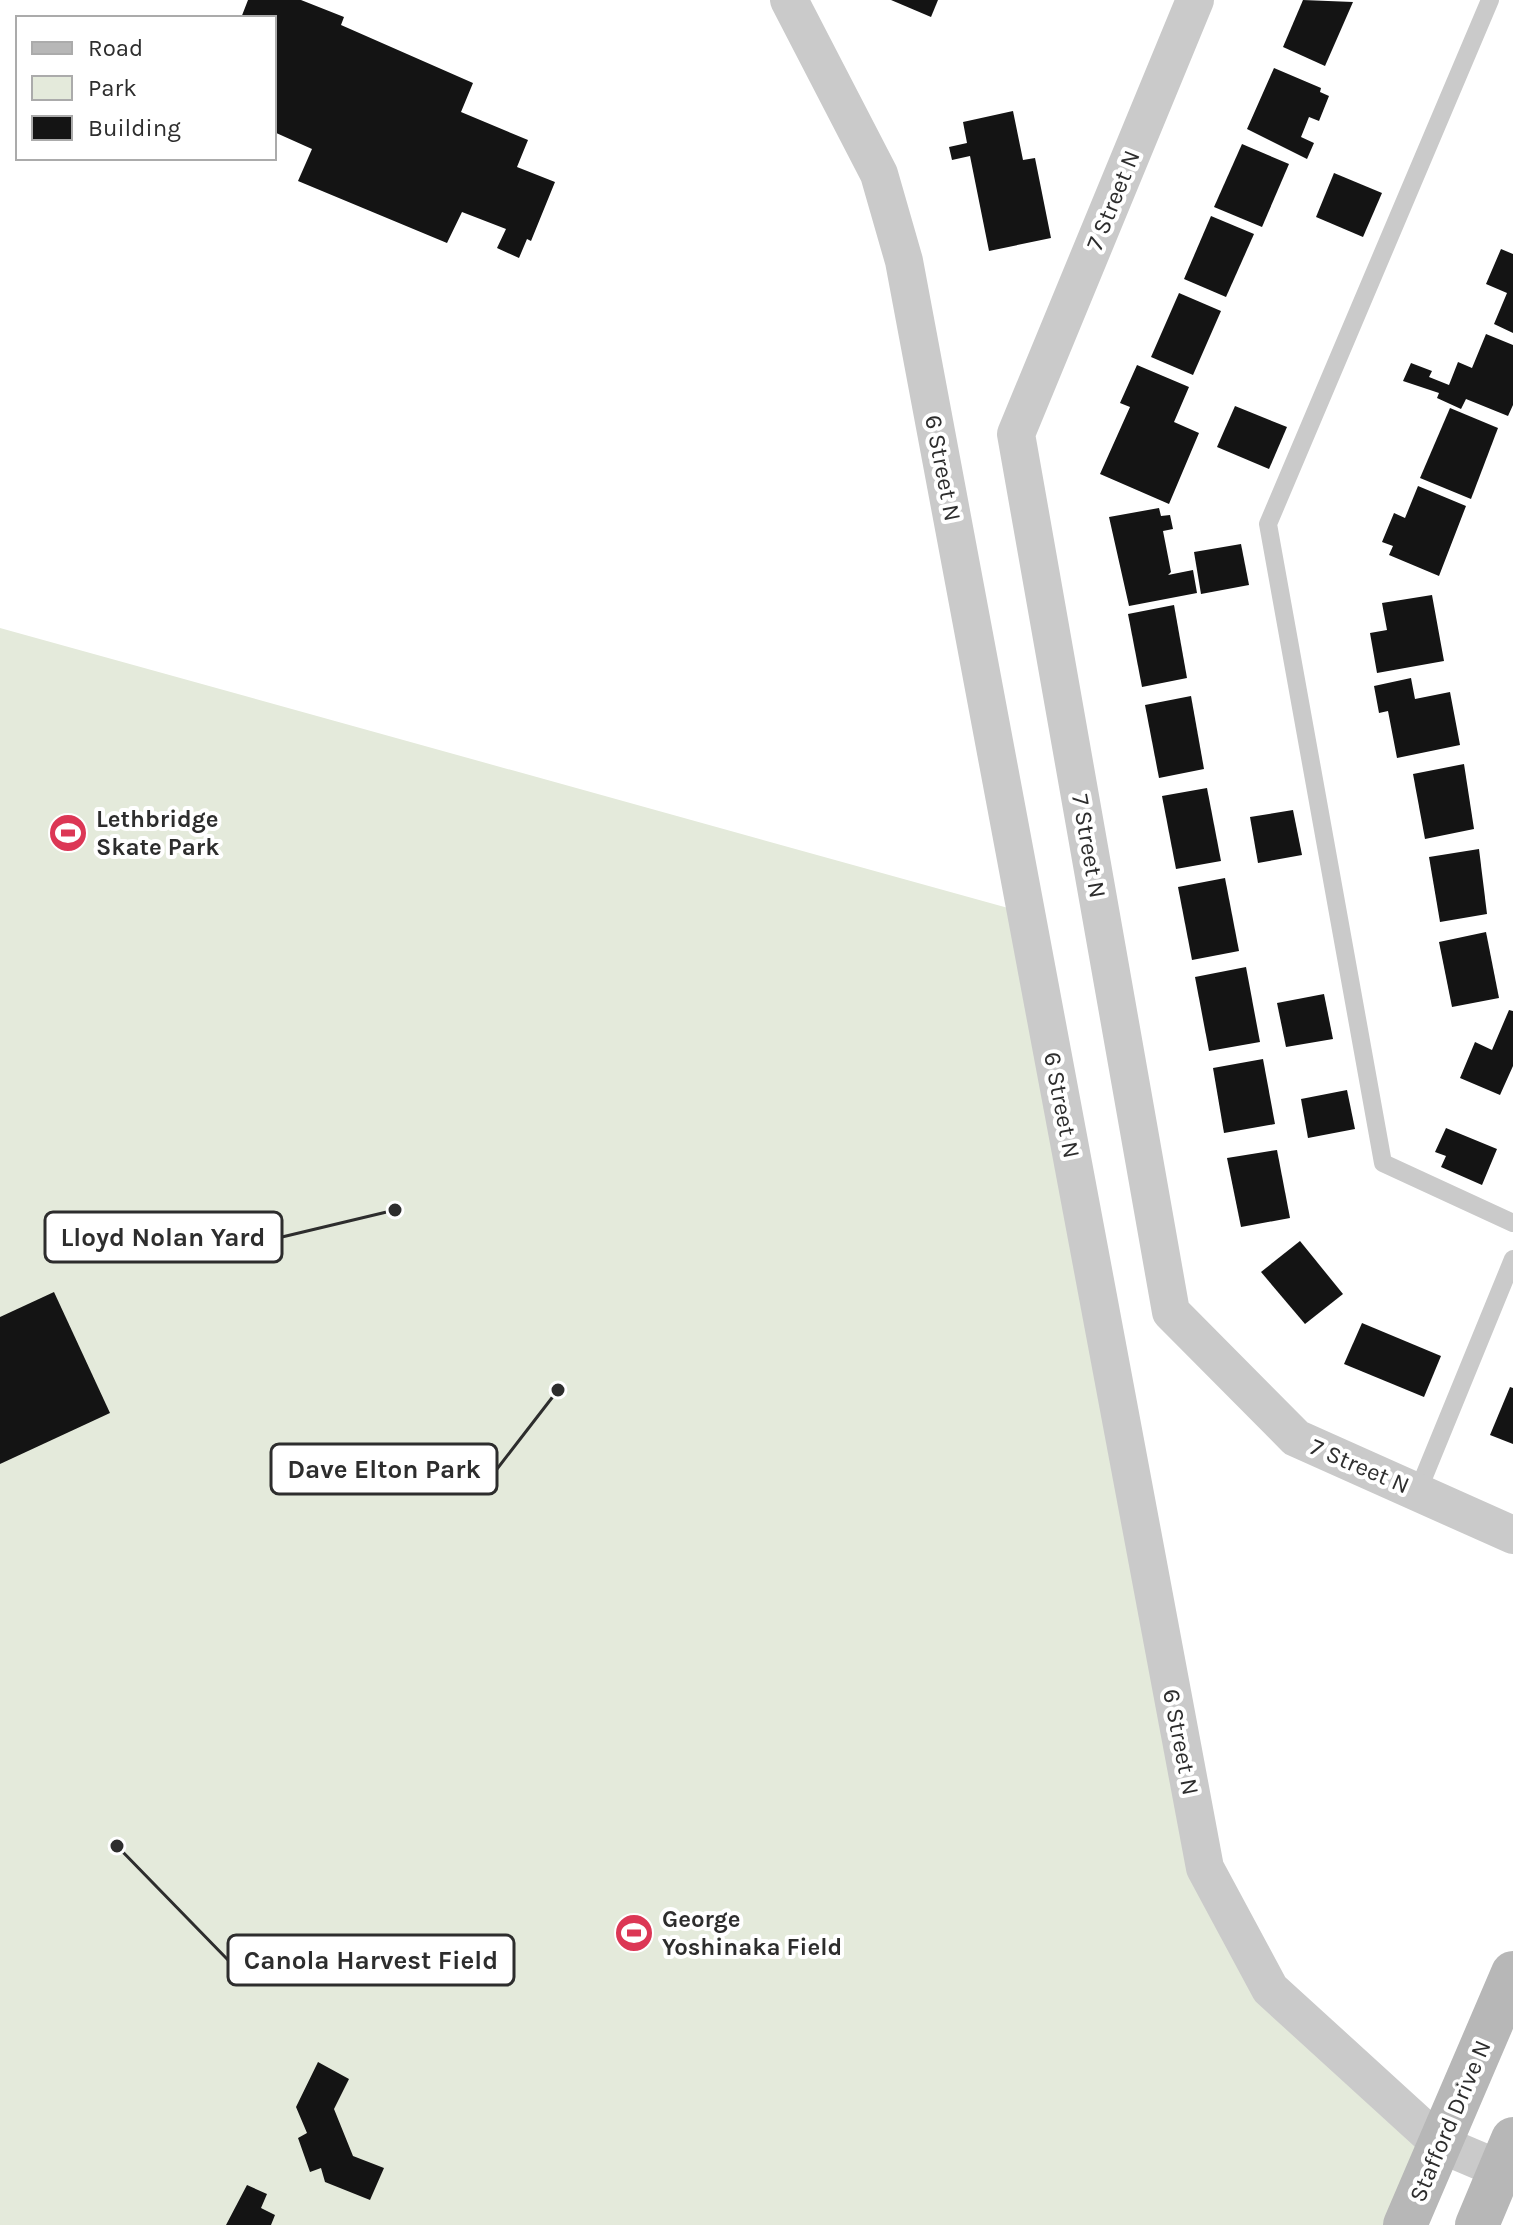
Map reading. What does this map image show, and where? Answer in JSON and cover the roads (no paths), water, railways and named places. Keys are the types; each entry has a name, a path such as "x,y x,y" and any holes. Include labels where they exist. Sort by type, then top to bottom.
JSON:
{"main road":[{"name":"Stafford Drive N","path":"1405,2225 1513,1973"},
{"path":"1477,2225 1509,2161"}],"street":[{"name":"6 Street N","path":"789,0 879,174 904,261 1205,1868 1270,1989 1440,2144 1509,2161"},
{"name":"7 Street N","path":"1195,0 1016,434 1171,1312 1296,1438 1513,1535"}],"lane":[{"path":"1490,0 1268,524 1383,1163 1513,1223"},
{"path":"1418,1491 1513,1259"}],"place":[{"name":"Lethbridge Skate Park","path":"68,833"},
{"name":"Lloyd Nolan Yard","path":"395,1210"},
{"name":"Dave Elton Park","path":"558,1390"},
{"name":"Canola Harvest Field","path":"117,1846"},
{"name":"George Yoshinaka Field","path":"634,1933"}]}
